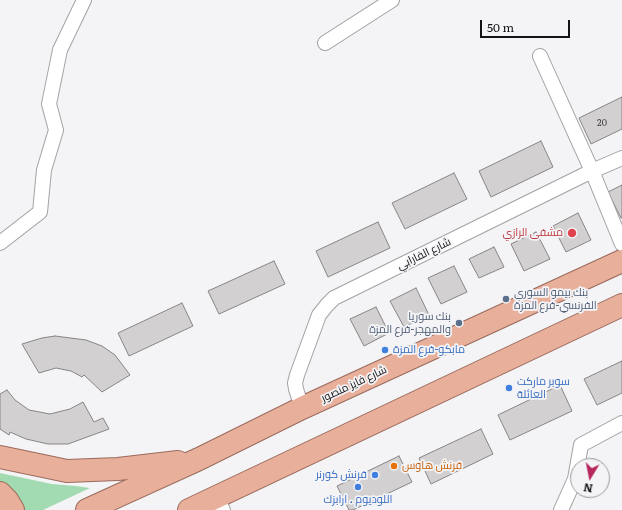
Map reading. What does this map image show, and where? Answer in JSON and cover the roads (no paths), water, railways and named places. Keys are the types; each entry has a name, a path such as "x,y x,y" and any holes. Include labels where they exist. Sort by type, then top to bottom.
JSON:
{"highway":[{"name":"شارع فايز منصور","path":"87,510 199,459 302,408 622,261"},
{"path":"189,510 220,504 622,305"},
{"path":"0,457 67,471 118,469 199,459"},
{"path":"0,493 7,500 13,510"}],"street":[{"path":"0,243 40,212 44,170 56,130 49,104 50,96 60,50 84,0"},
{"path":"325,43 392,0"},
{"path":"540,56 592,171 622,244"},
{"name":"شارع الفارابي","path":"302,408 295,383 297,375 319,315 334,298 592,171 622,158"},
{"path":"561,510 575,479 581,445 622,423"}],"place":[{"name":"مشفى الرازي","path":"572,233"},
{"name":"بنك بيمو السوري الفرنسي-فرع المزة","path":"506,299"},
{"name":"بنك سوريا والمهجر-فرع المزة","path":"459,323"},
{"name":"مابكو-فرع المزة","path":"385,350"},
{"name":"سوبر ماركت العائلة","path":"509,388"},
{"name":"فرنش هاوس","path":"394,466"},
{"name":"فرنش كورنر","path":"375,475"},
{"name":"اللوديوم . ارابزك","path":"358,487"}]}
